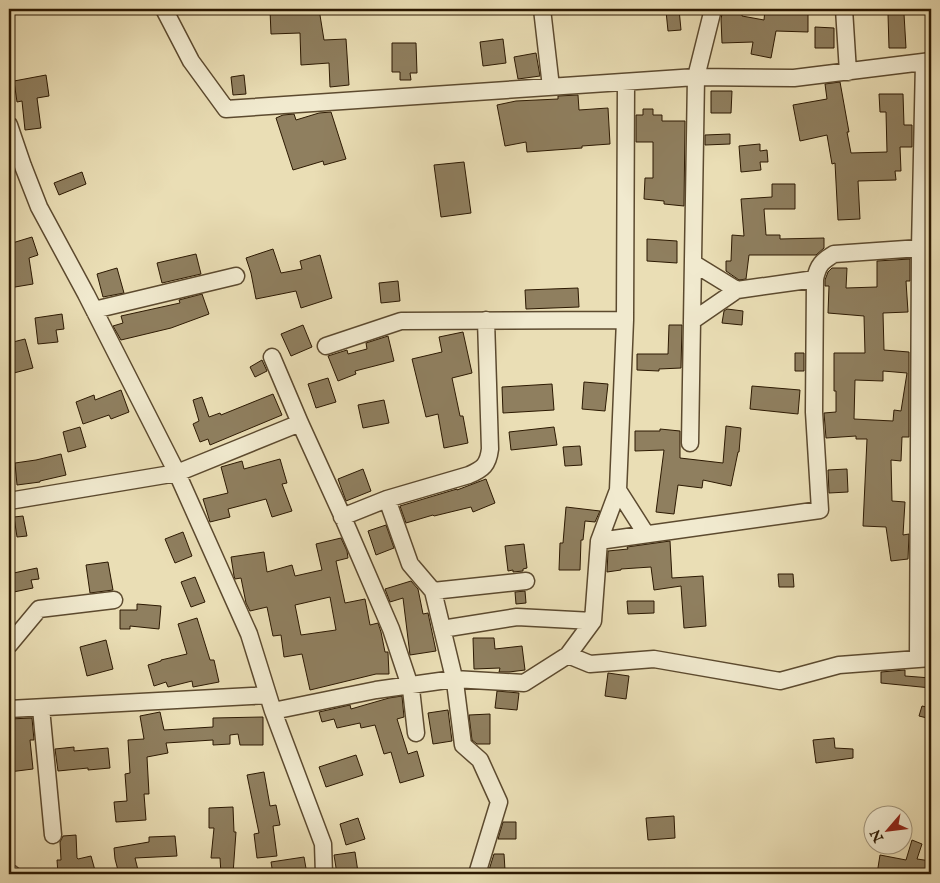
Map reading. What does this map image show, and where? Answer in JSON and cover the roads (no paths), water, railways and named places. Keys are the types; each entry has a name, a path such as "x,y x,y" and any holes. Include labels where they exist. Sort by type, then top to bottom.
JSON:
{"street":[{"path":"164,9 191,61 226,109 696,77 794,78 928,61 925,659 839,665 780,681 654,660 590,664 568,655"},
{"path":"542,9 551,87"},
{"path":"690,443 696,77 713,9"},
{"path":"844,9 848,72"},
{"path":"9,709 167,700 270,703 454,678 524,683 568,655 592,621 599,541 618,490 625,320 626,82"},
{"path":"9,125 16,168 94,310 177,473 249,634 270,703 323,844 324,874"},
{"path":"599,541 820,510 814,412 815,279 817,270 823,261 834,254 926,248"},
{"path":"693,263 737,290"},
{"path":"94,310 236,276"},
{"path":"692,321 737,290 815,279"},
{"path":"342,518 387,499 469,475 479,470 486,463 490,449 486,320"},
{"path":"326,346 401,321 625,320"},
{"path":"272,357 391,629 410,685 416,733"},
{"path":"9,501 177,473 300,423"},
{"path":"618,490 646,534"},
{"path":"387,499 410,564 433,591 454,678 463,745 480,760 499,802 477,874"},
{"path":"433,591 526,581"},
{"path":"9,646 39,609 114,600"},
{"path":"442,629 517,617 592,621"},
{"path":"41,708 53,835"}]}
